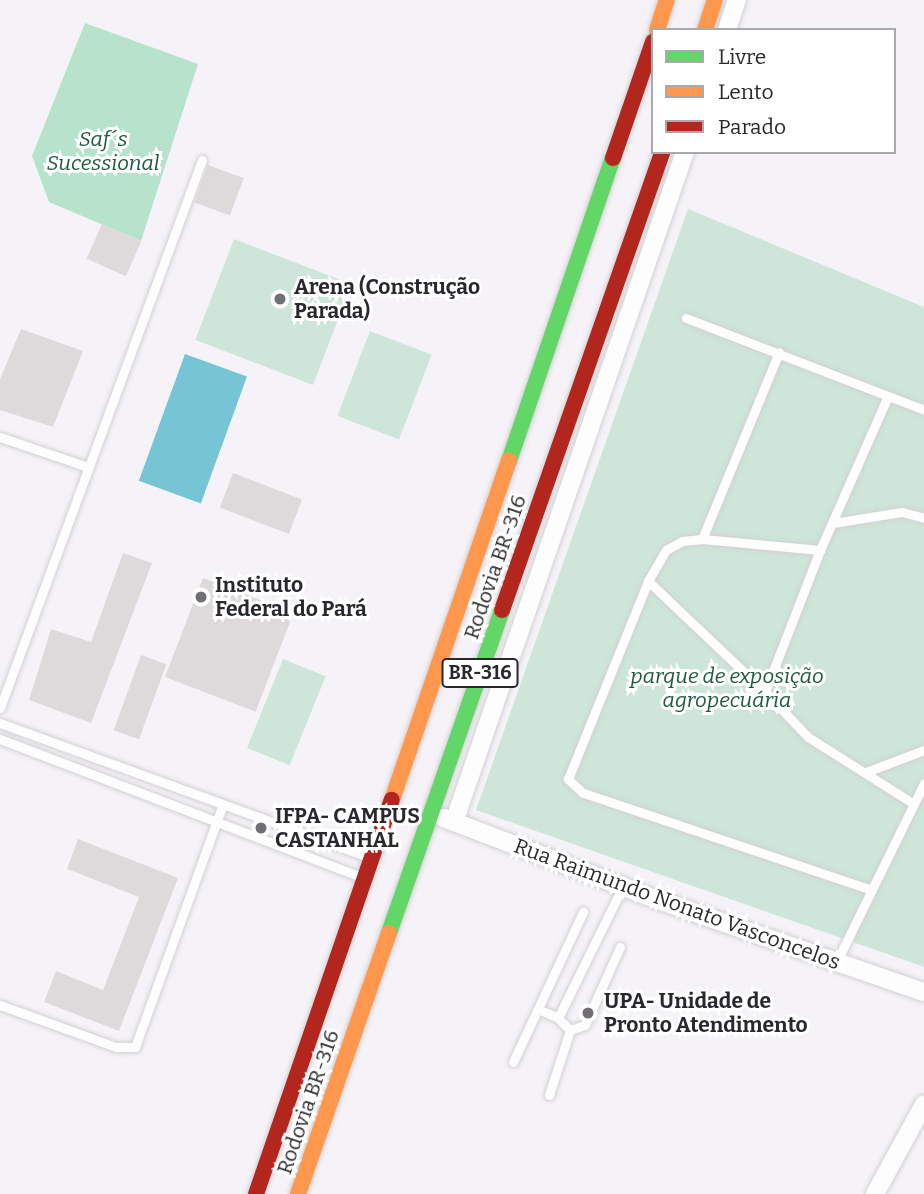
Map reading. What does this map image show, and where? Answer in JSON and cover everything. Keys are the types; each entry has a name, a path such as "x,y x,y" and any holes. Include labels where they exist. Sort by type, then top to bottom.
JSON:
{"highway":[{"path":"658,28 667,0"},
{"path":"706,28 715,0"},
{"name":"Rodovia BR-316","path":"306,1053 651,48"},
{"name":"Rodovia BR-316","path":"298,1194 661,154"},
{"path":"262,1118 306,1053"},
{"name":"BR-316","path":"256,1194 306,1053"}],"street":[{"path":"728,28 737,0"},
{"path":"454,822 684,154"},
{"name":"Rua Raimundo Nonato Vasconcelos","path":"430,813 623,886 924,992"},
{"path":"875,1194 924,1104"}],"lane":[{"path":"0,708 202,160"},
{"path":"686,318 924,410"},
{"path":"702,539 779,352"},
{"path":"765,692 820,550 888,396"},
{"path":"0,437 88,467"},
{"path":"833,523 902,512 924,518"},
{"path":"820,550 702,539 682,541 666,550 649,581 568,779 583,793 872,890"},
{"path":"649,581 808,737 914,804"},
{"path":"0,723 374,859"},
{"path":"0,739 367,879"},
{"path":"866,772 924,750"},
{"path":"836,963 924,783"},
{"path":"0,1005 116,1047 135,1047 223,804"},
{"path":"558,1018 623,886"},
{"path":"513,1062 583,912"},
{"path":"570,1030 585,1025 620,947"},
{"path":"538,1009 558,1018 570,1030"},
{"path":"549,1094 570,1030"}],"green space":[{"name":"Saf´s Sucessional","path":"85,23 198,64 141,241 49,202 32,156"},
{"name":"parque de exposição agropecuária","path":"688,209 924,307 924,967 476,810"},
{"name":"Arena (Construção Parada)","path":"234,239 352,284 313,385 195,340"},
{"name":"Arena (Construção Parada)","path":"370,331 432,355 399,440 337,416"},
{"path":"283,659 326,676 290,765 247,748"}],"water":[{"path":"185,354 247,377 201,503 139,481"}],"building":[{"path":"208,165 244,178 230,216 194,203"},
{"path":"102,224 141,241 126,276 87,259"},
{"path":"21,329 83,351 53,427 0,410 0,379"},
{"path":"233,473 302,500 289,534 220,508"},
{"path":"123,553 152,563 91,723 29,700 51,629 91,642"},
{"path":"203,578 294,613 256,712 165,677"},
{"path":"141,655 166,664 139,739 114,730"},
{"path":"78,839 178,878 119,1031 44,1002 56,971 103,990 139,897 67,869"}],"traffic: fast":[{"path":"509,461 613,158"},
{"path":"389,933 502,610"}],"traffic: slow":[{"path":"658,28 667,0"},
{"path":"706,28 715,0"},
{"path":"392,800 509,461"},
{"path":"298,1194 389,933"}],"traffic: jam":[{"path":"613,158 651,48"},
{"path":"502,610 661,154"},
{"path":"256,1194 392,800"}],"place":[{"name":"Arena (Construção Parada)","path":"280,299"},
{"name":"Instituto Federal do Pará","path":"201,597"},
{"name":"IFPA- CAMPUS CASTANHAL","path":"261,828"},
{"name":"UPA- Unidade de Pronto Atendimento","path":"588,1013"}]}
